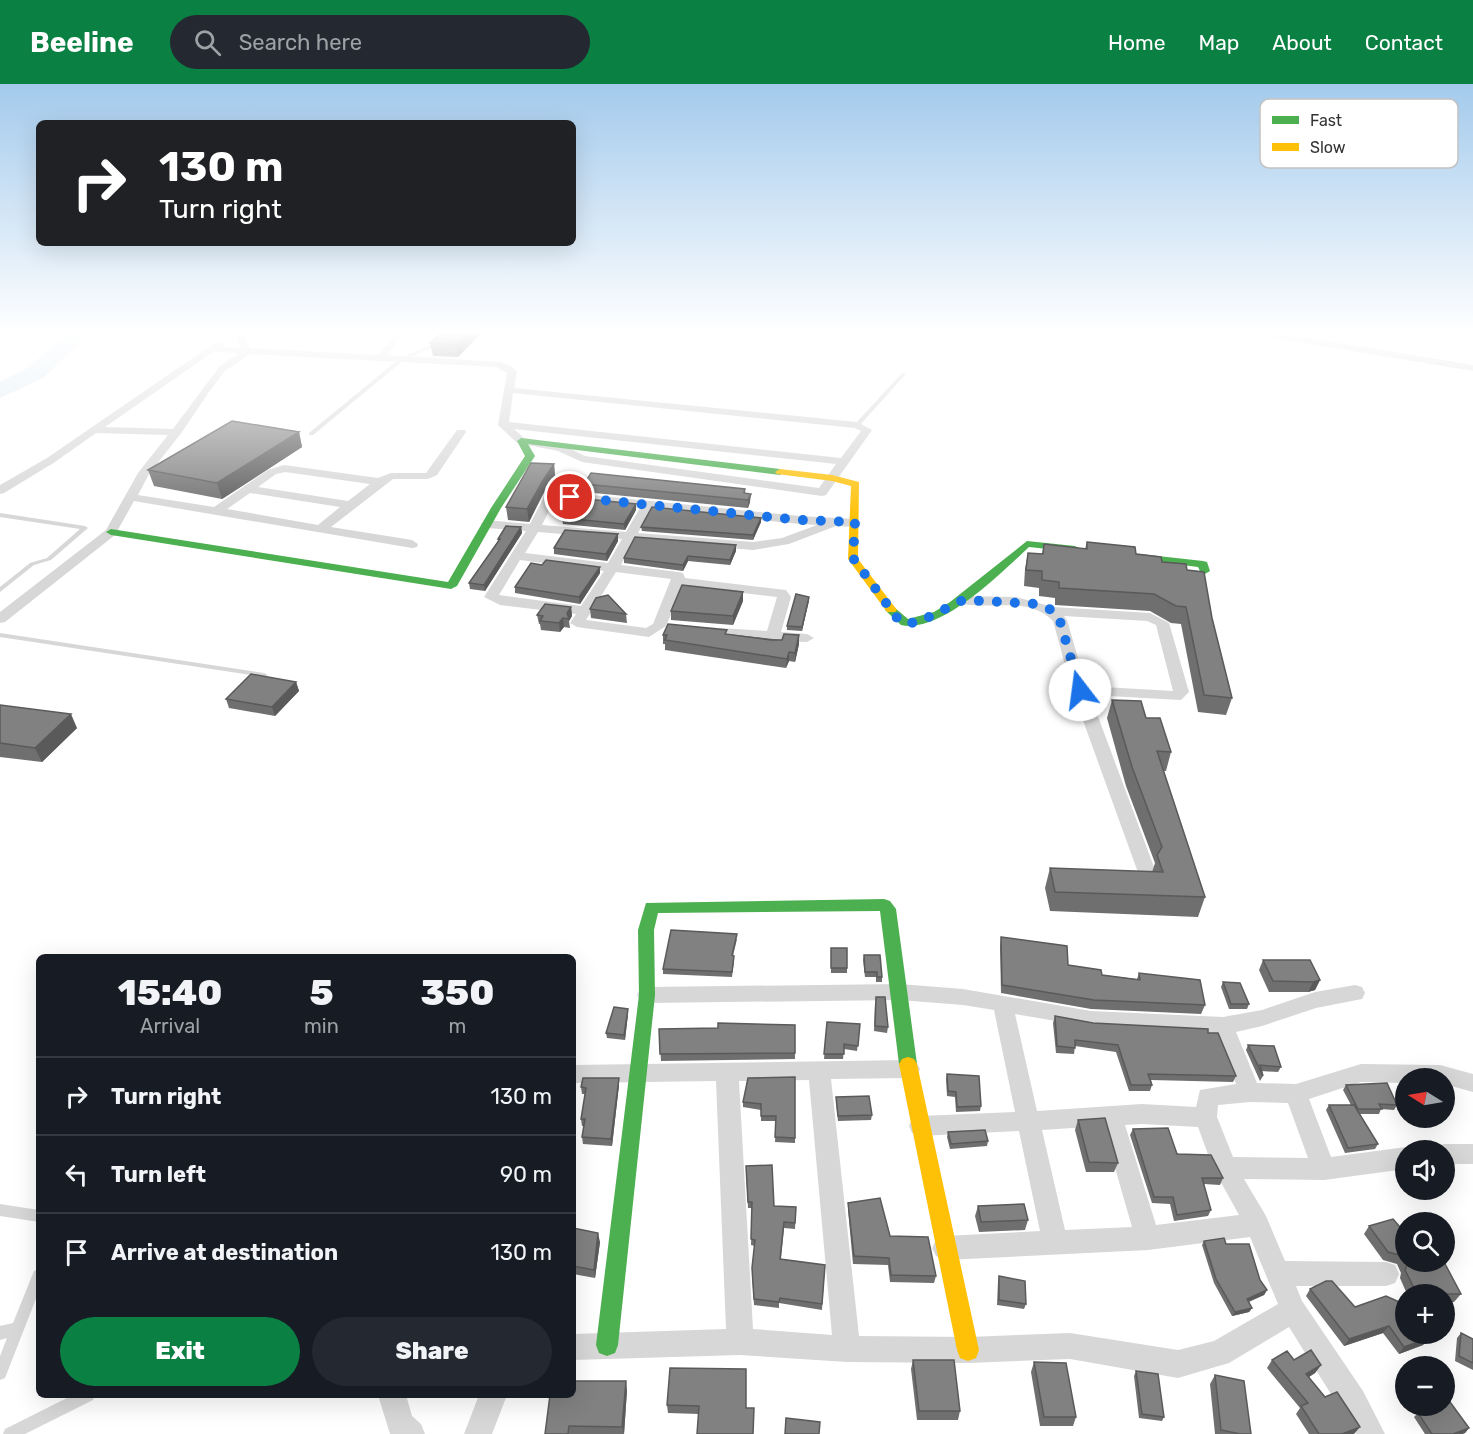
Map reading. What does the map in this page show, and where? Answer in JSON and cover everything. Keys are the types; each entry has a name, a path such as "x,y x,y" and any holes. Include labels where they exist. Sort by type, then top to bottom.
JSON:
{"street":[{"path":"0,490 70,443 138,393"},
{"path":"0,483 96,430 147,393"},
{"path":"0,619 111,532 144,473 205,393"},
{"path":"502,425 508,393"},
{"path":"539,393 857,425 867,430 832,478"},
{"path":"111,532 451,586 530,456 521,441 502,425"},
{"path":"502,425 845,462"},
{"path":"96,430 177,432"},
{"path":"320,529 391,476 428,476 433,473 461,432"},
{"path":"521,441 668,465 832,478 856,484 853,558 900,622 917,623 963,600 1027,544 1086,550"},
{"path":"655,484 678,444"},
{"path":"217,511 272,472 284,468 380,482"},
{"path":"248,489 350,505"},
{"path":"586,610 494,600 491,597 534,528 550,495 855,522"},
{"path":"131,497 412,544"},
{"path":"516,556 613,567 678,576 664,627 655,631 644,634 578,624 586,610 613,567 631,537 647,505"},
{"path":"487,524 753,546 785,541 836,522"},
{"path":"1121,555 1203,564 1205,571"},
{"path":"678,581 781,593 784,597 772,637"},
{"path":"963,600 1037,604 1054,611 1150,617 1162,623 1181,692 1176,697 1080,690"},
{"path":"1054,611 1060,621 1080,690 1145,867"},
{"path":"693,630 807,638"},
{"path":"607,1345 647,995 646,930 652,907 884,905 888,909 909,1069 968,1350"},
{"path":"647,995 900,992 963,998 1091,1019 1223,1026 1262,1018 1315,1000 1354,993"},
{"path":"1003,1006 1055,1243"},
{"path":"1223,1026 1250,1092"},
{"path":"576,1074 909,1069"},
{"path":"819,1070 847,1349"},
{"path":"727,1071 740,1342"},
{"path":"1371,1434 1353,1401 1293,1310 1257,1224 1225,1168 1206,1117 1208,1096 1250,1092 1296,1094 1361,1074 1440,1074 1473,1083"},
{"path":"1296,1094 1324,1169"},
{"path":"920,1125 1142,1114 1206,1117"},
{"path":"1111,1116 1148,1238"},
{"path":"1455,1155 1473,1154"},
{"path":"1225,1168 1324,1169 1395,1159"},
{"path":"945,1248 1148,1238 1257,1224"},
{"path":"1278,1273 1386,1274"},
{"path":"576,1347 740,1342 847,1349 968,1350 1070,1346 1178,1364 1219,1353 1293,1310"},
{"path":"393,1398 400,1424 411,1434"},
{"path":"478,1434 492,1398"}],"lane":[{"path":"311,434 361,393"},
{"path":"857,425 886,393"},
{"path":"0,515 85,528 49,559 32,564 0,590"},
{"path":"0,635 264,675"},
{"path":"0,1210 36,1216"},
{"path":"0,1373 36,1282"},
{"path":"0,1333 16,1329"},
{"path":"10,1434 82,1398"}],"building":[{"path":"232,421 299,432 217,483 148,470"},
{"path":"531,463 554,464 527,509 506,507"},
{"path":"591,473 745,489 744,493 751,494 748,500 584,484"},
{"path":"576,498 636,504 624,524 562,518"},
{"path":"652,507 761,518 753,535 641,527"},
{"path":"506,526 521,527 484,585 469,583 500,539 498,539"},
{"path":"565,530 618,534 606,554 554,548"},
{"path":"635,537 736,545 730,560 688,556 683,565 624,558"},
{"path":"1087,542 1135,547 1136,554 1161,557 1162,562 1186,564 1187,570 1204,572 1212,618 1232,698 1204,695 1186,607 1176,606 1154,594 1059,588 1059,582 1042,580 1042,571 1026,570 1028,553 1043,554 1044,544 1087,549"},
{"path":"546,560 600,567 579,597 515,587 531,563 542,565"},
{"path":"682,585 743,592 733,616 671,611"},
{"path":"796,594 809,597 802,627 787,626"},
{"path":"608,595 626,614 590,609 596,598"},
{"path":"545,604 571,607 567,613 569,619 563,618 559,623 540,621 543,616 537,615"},
{"path":"668,624 727,630 725,634 771,640 782,640 784,634 799,635 795,653 789,652 787,659 665,640 667,635 663,635"},
{"path":"251,674 296,682 272,707 226,699"},
{"path":"1112,700 1141,701 1146,718 1160,718 1171,752 1157,751 1205,897 1055,892 1050,868 1163,872 1157,855 1162,847 1132,767"},
{"path":"0,705 71,714 35,748 0,743"},
{"path":"671,930 737,934 732,955 734,956 732,972 663,969"},
{"path":"1001,937 1067,946 1068,965 1101,970 1102,975 1140,980 1139,973 1200,980 1205,1005 1094,1000 1002,985"},
{"path":"831,948 847,948 847,968 831,968"},
{"path":"864,955 880,955 882,977 877,977 877,972 865,972"},
{"path":"1263,960 1310,960 1320,980 1313,982 1273,981"},
{"path":"1223,982 1240,983 1249,1004 1231,1004"},
{"path":"876,997 885,997 888,1027 875,1026"},
{"path":"614,1007 628,1009 624,1035 606,1033"},
{"path":"1055,1016 1093,1023 1208,1029 1208,1033 1218,1033 1236,1076 1148,1074 1152,1085 1131,1085 1118,1045 1075,1040 1075,1048 1057,1046"},
{"path":"827,1022 860,1024 858,1046 844,1044 844,1054 824,1054"},
{"path":"718,1023 795,1025 795,1053 660,1054 659,1029 718,1028"},
{"path":"1248,1045 1274,1046 1281,1067 1260,1065 1263,1076"},
{"path":"947,1074 979,1076 981,1106 957,1107 956,1092 948,1091"},
{"path":"795,1077 795,1138 775,1137 776,1116 761,1116 761,1104 743,1102 748,1078"},
{"path":"583,1078 619,1078 611,1139 582,1137 585,1119 581,1119 586,1088 581,1087"},
{"path":"1387,1083 1395,1105 1379,1104 1382,1109 1358,1109 1346,1085"},
{"path":"869,1096 872,1115 838,1116 836,1097"},
{"path":"1329,1105 1354,1105 1378,1144 1348,1148"},
{"path":"1105,1118 1118,1163 1089,1162 1078,1120"},
{"path":"1168,1128 1177,1154 1211,1155 1223,1178 1202,1178 1211,1210 1177,1215 1173,1197 1154,1197 1133,1129"},
{"path":"985,1130 988,1141 951,1144 948,1132"},
{"path":"772,1165 774,1206 796,1207 795,1223 784,1222 780,1259 825,1265 822,1304 780,1298 779,1302 754,1299 752,1268 755,1240 751,1239 752,1202 748,1202 746,1166"},
{"path":"880,1198 890,1236 928,1237 936,1276 891,1275 889,1258 854,1256 848,1203"},
{"path":"1024,1204 1028,1220 981,1222 978,1206"},
{"path":"1393,1219 1395,1221 1395,1254 1388,1252 1369,1226"},
{"path":"576,1229 598,1233 594,1270 576,1267"},
{"path":"1224,1238 1226,1244 1249,1244 1260,1280 1267,1290 1247,1299 1252,1308 1235,1312 1216,1279 1204,1241"},
{"path":"1406,1272 1449,1272 1461,1294 1455,1294 1455,1284 1412,1284"},
{"path":"999,1276 1025,1281 1026,1304 999,1300"},
{"path":"1326,1281 1332,1281 1355,1307 1386,1296 1395,1300 1395,1334 1389,1326 1349,1339 1310,1289"},
{"path":"1461,1333 1473,1339 1473,1363 1459,1356"},
{"path":"1311,1350 1321,1365 1306,1374 1325,1397 1337,1392 1360,1427 1342,1434 1319,1434 1301,1406 1308,1403 1272,1360 1287,1351 1294,1360"},
{"path":"913,1360 954,1360 960,1411 919,1411"},
{"path":"1034,1362 1066,1363 1076,1417 1044,1417"},
{"path":"670,1368 746,1369 746,1408 754,1408 753,1434 697,1434 699,1406 667,1405"},
{"path":"1136,1371 1158,1374 1164,1417 1142,1414"},
{"path":"1215,1375 1244,1381 1251,1434 1221,1430"},
{"path":"576,1381 626,1381 622,1427 569,1426 568,1434 545,1434 550,1398 576,1398"},
{"path":"1455,1409 1469,1428 1453,1434 1432,1434 1420,1416 1455,1416"},
{"path":"786,1418 820,1422 819,1434 785,1434"}],"traffic: fast":[{"path":"111,532 451,586 496,508 530,456 521,441 780,472"},
{"path":"891,610 905,623 921,621 938,614 971,593 1027,544 1075,549"},
{"path":"1131,556 1203,564 1205,571"},
{"path":"607,1345 647,995 646,930 652,907 884,905 888,909 908,1064"}],"traffic: slow":[{"path":"780,472 832,478 856,484 853,559 891,610"},
{"path":"908,1064 968,1350"}],"route":[{"path":"570,497 800,520 855,522 853,558 900,622 917,623 963,600 1037,604 1054,611 1060,621 1080,690"}]}
